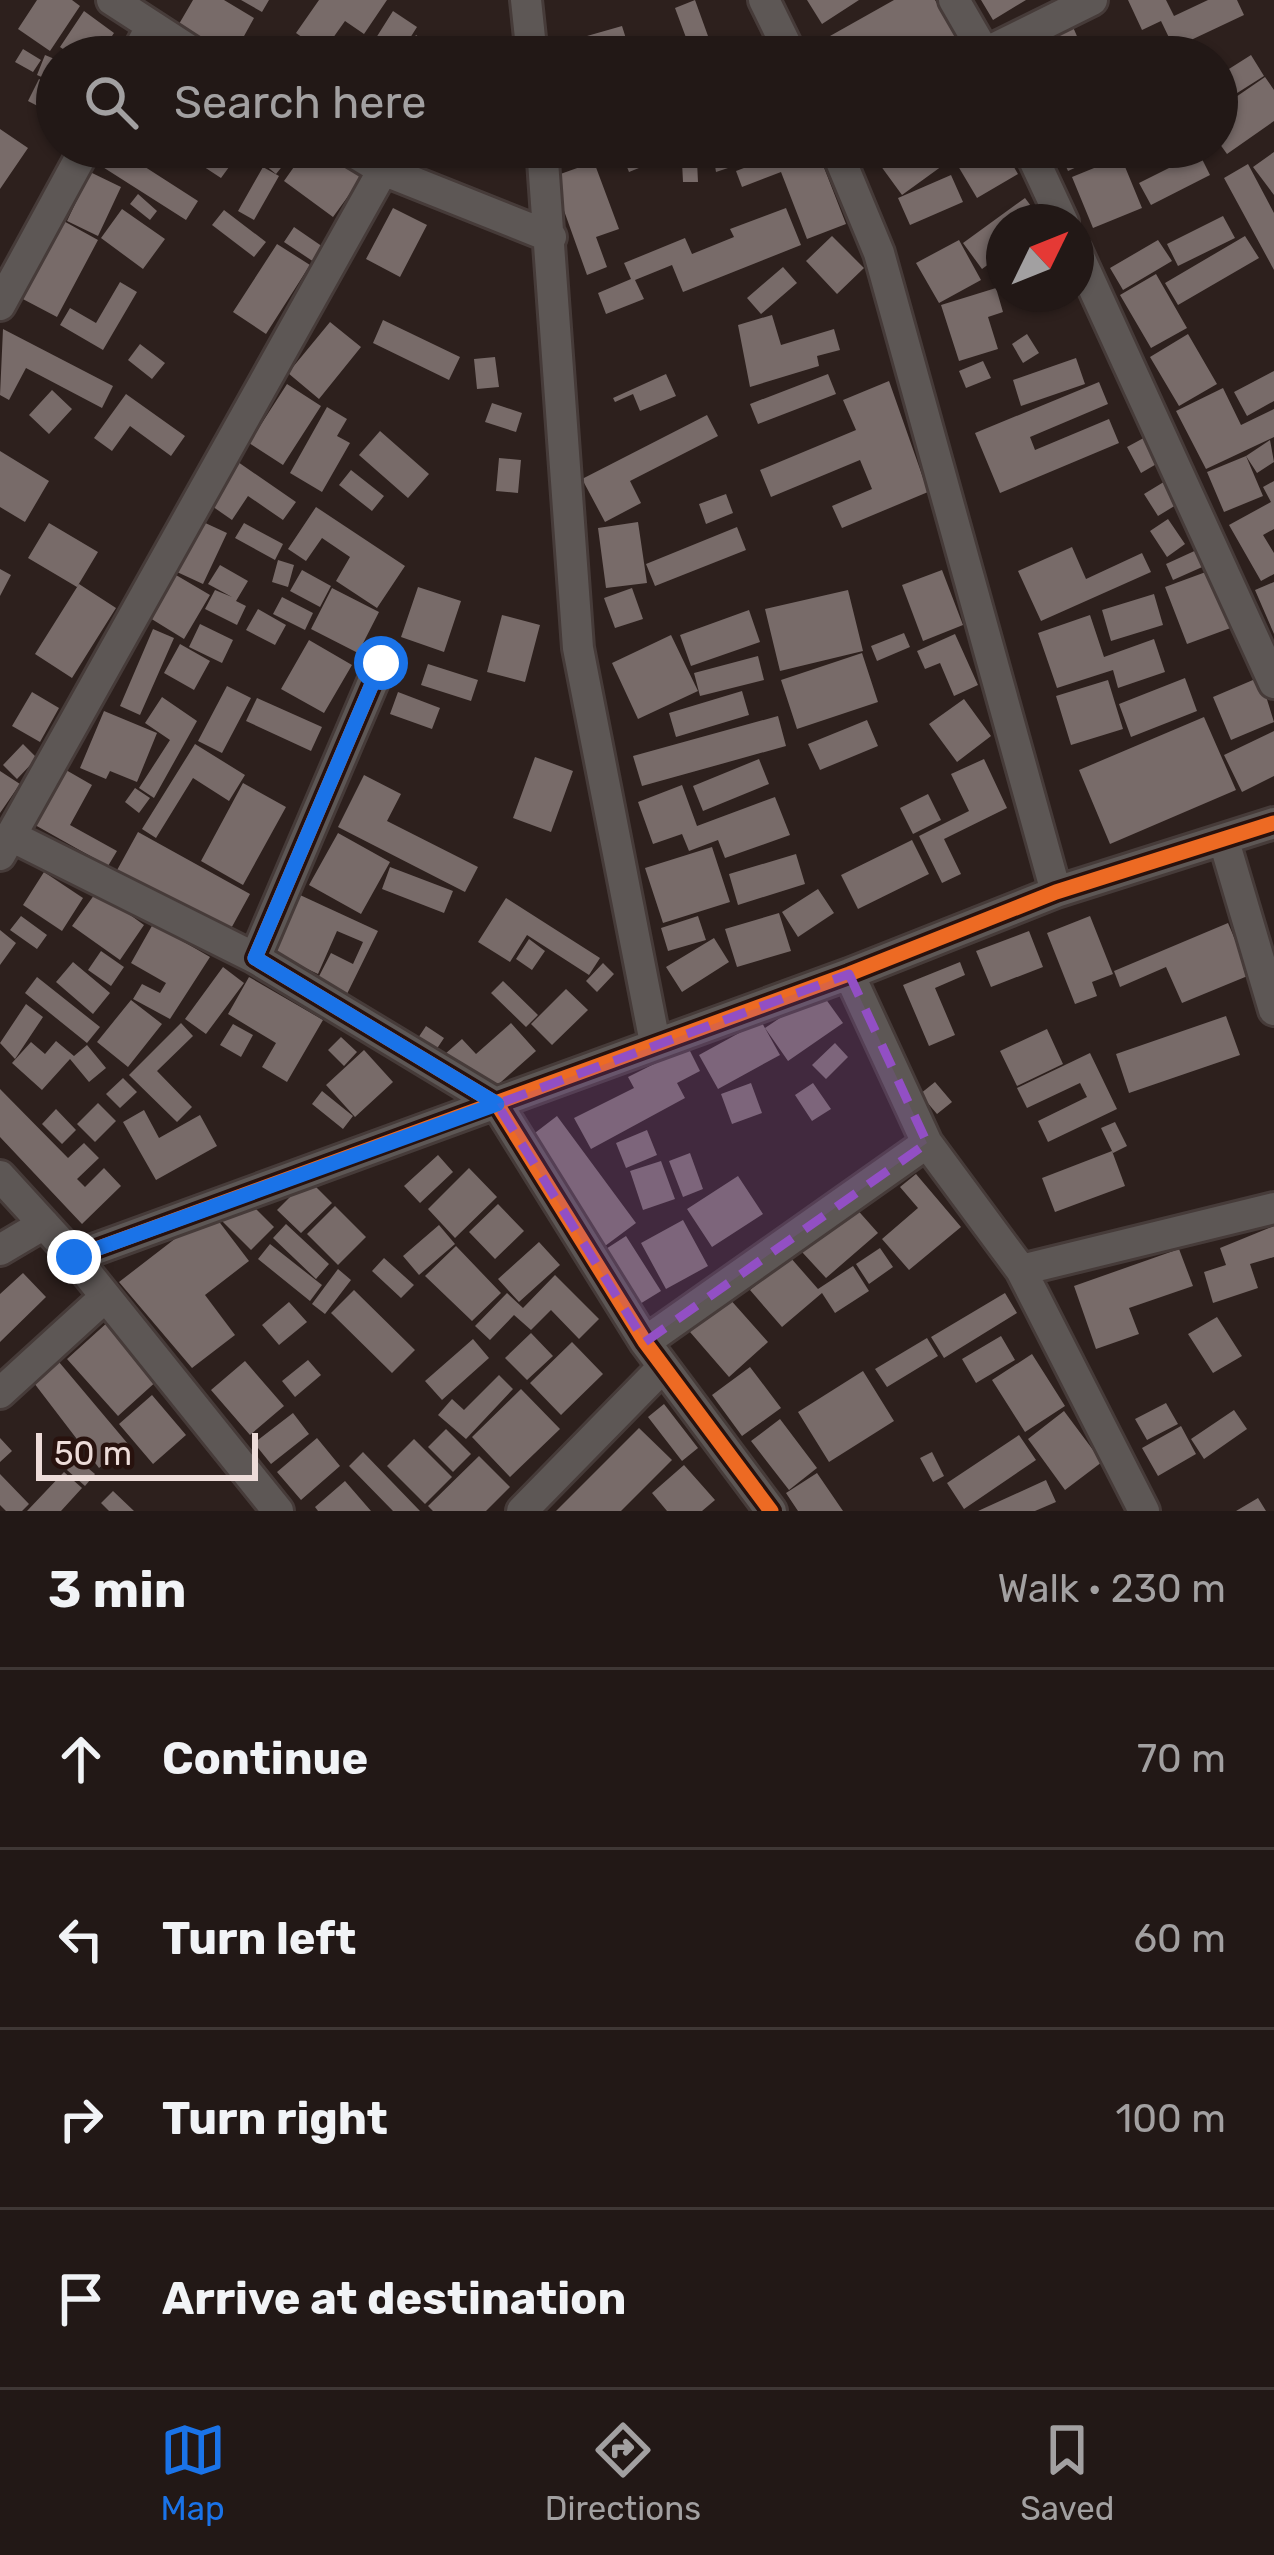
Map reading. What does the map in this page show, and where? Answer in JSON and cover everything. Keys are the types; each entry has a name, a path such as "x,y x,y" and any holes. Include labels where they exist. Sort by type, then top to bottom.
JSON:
{"street":[{"path":"112,0 166,36"},
{"path":"526,0 530,36"},
{"path":"764,0 782,36"},
{"path":"954,0 973,36"},
{"path":"1022,36 1091,0"},
{"path":"147,36 152,27"},
{"path":"0,305 75,168"},
{"path":"380,168 551,237"},
{"path":"544,168 578,648 656,1042"},
{"path":"844,168 879,253 1056,892"},
{"path":"1038,168 1055,204"},
{"path":"383,170 5,846 255,958 497,1104 654,1355 771,1511"},
{"path":"1094,289 1274,683"},
{"path":"255,958 381,663"},
{"path":"74,1257 849,974 1056,892 1274,823"},
{"path":"1225,841 1274,1010"},
{"path":"849,974 926,1142 1021,1270 1144,1511"},
{"path":"522,1511 654,1355 926,1142"},
{"path":"0,1176 74,1257 278,1511"},
{"path":"1021,1270 1274,1208"},
{"path":"0,1250 44,1224"},
{"path":"0,1393 104,1298"}],"highlighted area":[{"path":"849,974 927,1143 645,1342 497,1104"}],"building":[{"path":"37,0 72,0 80,6 60,36 36,36 36,41 18,29"},
{"path":"193,0 224,0 254,18 244,36 199,36 179,24"},
{"path":"241,0 269,0 262,12"},
{"path":"319,0 387,0 364,34 345,21 334,36 296,33"},
{"path":"695,0 708,36 685,36 675,8"},
{"path":"807,0 859,0 822,24"},
{"path":"894,0 935,0 955,36 830,36"},
{"path":"981,0 1026,0 993,20"},
{"path":"1128,0 1166,0 1174,16 1208,0 1237,0 1244,15 1199,36 1168,36 1161,21 1142,30"},
{"path":"84,11 114,33 112,36 67,36"},
{"path":"393,11 417,27 411,36 377,36"},
{"path":"622,26 625,36 587,36"},
{"path":"1073,27 1077,36 1052,36"},
{"path":"23,49 36,57 36,68 33,72 15,62"},
{"path":"1251,55 1264,76 1238,92 1238,63"},
{"path":"1265,77 1274,90 1274,121 1238,146 1238,96"},
{"path":"0,129 28,148 0,189"},
{"path":"1274,152 1274,195 1253,167"},
{"path":"1248,164 1274,213 1274,270 1224,178"},
{"path":"104,168 147,168 198,201 186,220"},
{"path":"206,168 228,168 221,178"},
{"path":"262,168 279,176 254,220 238,211"},
{"path":"293,168 350,168 362,177 333,217 284,181"},
{"path":"577,168 596,168 619,229 596,237 607,267 587,275 552,177"},
{"path":"682,168 697,168 698,182 683,182"},
{"path":"824,168 846,224 807,239 781,172 742,187 736,171"},
{"path":"882,168 939,168 902,195"},
{"path":"959,168 1014,168 1018,174 977,198"},
{"path":"1094,168 1126,168 1142,208 1094,228 1094,204 1083,204 1072,177"},
{"path":"1169,168 1206,168 1210,175 1151,205 1139,183"},
{"path":"90,172 121,187 98,236 67,221"},
{"path":"951,175 963,202 910,225 898,198"},
{"path":"138,194 157,211 150,220 130,204"},
{"path":"393,208 427,225 400,277 366,259"},
{"path":"786,208 801,245 683,292 672,265 635,280 644,299 606,314 598,293 631,279 624,263 685,238 692,254 734,237 730,229"},
{"path":"122,209 165,239 143,269 101,238"},
{"path":"224,210 266,242 254,257 212,225"},
{"path":"1223,216 1235,238 1178,266 1167,244"},
{"path":"60,219 98,240 57,317 19,297"},
{"path":"986,226 986,266 982,269 963,243"},
{"path":"294,227 326,249 317,264 284,242"},
{"path":"832,236 864,268 837,294 806,261"},
{"path":"1245,236 1259,258 1178,305 1165,283"},
{"path":"959,240 981,280 939,303 916,263"},
{"path":"1158,240 1172,261 1123,290 1110,268"},
{"path":"277,244 310,265 266,334 233,312"},
{"path":"783,267 797,283 761,314 747,298"},
{"path":"1156,274 1187,328 1151,348 1120,295"},
{"path":"120,282 137,292 103,350 60,325 70,308 96,323"},
{"path":"986,291 986,312 1003,312 988,317 998,349 959,361 941,305"},
{"path":"772,315 781,345 834,329 840,350 817,356 819,366 750,387 738,325"},
{"path":"383,320 460,357 449,380 373,343"},
{"path":"330,322 361,347 319,399 288,373"},
{"path":"3,329 113,386 102,408 26,368 9,400 0,395"},
{"path":"1027,334 1039,353 1023,363 1012,344"},
{"path":"1188,334 1217,384 1179,406 1150,357"},
{"path":"140,344 165,363 152,379 128,360"},
{"path":"495,357 499,387 477,389 474,359"},
{"path":"1076,358 1085,384 1021,406 1013,380"},
{"path":"983,361 991,378 966,388 959,371"},
{"path":"1274,371 1274,401 1247,416 1234,392"},
{"path":"666,374 676,396 640,411 633,394 615,402 613,398"},
{"path":"828,374 836,394 758,424 750,404"},
{"path":"889,381 928,492 842,528 832,506 872,489 860,460 771,497 760,470 856,430 843,400"},
{"path":"1099,382 1108,404 1030,437 1035,450 1109,419 1119,443 1000,493 975,433"},
{"path":"287,384 321,406 283,465 249,443"},
{"path":"1223,388 1241,425 1274,409 1274,437 1206,469 1176,411"},
{"path":"52,390 72,409 49,434 29,415"},
{"path":"126,394 185,436 171,456 130,426 112,451 94,438"},
{"path":"492,403 522,413 516,432 485,422"},
{"path":"327,407 347,419 337,436 350,443 322,492 290,473"},
{"path":"707,415 718,436 630,481 641,503 605,522 582,479"},
{"path":"380,431 429,474 408,498 359,455"},
{"path":"1151,434 1165,459 1141,473 1127,447"},
{"path":"1270,440 1274,462 1257,473 1246,456"},
{"path":"0,451 49,481 25,522 0,507"},
{"path":"1246,456 1263,496 1224,512 1207,472"},
{"path":"499,458 521,460 518,493 496,491"},
{"path":"238,462 296,502 283,520 248,496 232,520 209,504"},
{"path":"351,470 384,496 372,511 339,485"},
{"path":"1167,480 1181,502 1158,516 1144,494"},
{"path":"1274,481 1274,529 1263,535 1274,553 1274,574 1261,581 1229,525 1271,502 1263,487"},
{"path":"726,494 733,513 706,524 699,504"},
{"path":"316,507 405,566 377,608 336,581 350,557 322,538 306,561 288,549"},
{"path":"1168,519 1185,544 1167,557 1150,531"},
{"path":"201,521 227,533 203,584 177,572"},
{"path":"638,522 647,583 606,588 598,528"},
{"path":"49,523 98,552 77,587 28,558"},
{"path":"244,523 283,544 275,560 235,538"},
{"path":"737,527 746,550 655,586 646,564"},
{"path":"1072,547 1086,579 1142,553 1151,572 1041,621 1018,571"},
{"path":"1201,548 1209,564 1173,580 1166,564"},
{"path":"278,560 294,565 288,587 272,582"},
{"path":"220,565 248,581 236,601 246,606 237,625 205,609 215,590 232,597 208,584"},
{"path":"0,569 11,575 0,596"},
{"path":"1214,569 1236,626 1187,644 1165,587"},
{"path":"302,570 331,586 320,607 290,591"},
{"path":"942,570 963,625 923,641 902,585"},
{"path":"176,575 210,595 184,639 150,618"},
{"path":"1274,582 1274,634 1255,590"},
{"path":"79,584 116,608 72,678 35,654"},
{"path":"418,587 461,601 444,652 401,637"},
{"path":"332,588 379,612 358,653 311,629"},
{"path":"632,588 643,619 615,628 604,598"},
{"path":"848,590 863,651 780,671 765,609"},
{"path":"1154,594 1163,625 1111,641 1102,610"},
{"path":"282,597 313,613 305,630 273,614"},
{"path":"258,609 286,625 275,645 246,630"},
{"path":"749,610 760,642 691,666 680,635"},
{"path":"502,615 540,625 525,682 487,672"},
{"path":"1090,615 1104,657 1154,639 1165,672 1118,688 1113,670 1057,688 1038,633"},
{"path":"200,624 233,640 222,663 189,647"},
{"path":"153,629 174,638 140,715 120,706"},
{"path":"904,633 910,647 877,661 871,646"},
{"path":"955,634 978,685 954,696 940,663 925,669 917,651"},
{"path":"671,635 698,691 638,719 612,663"},
{"path":"309,640 352,665 324,713 281,689"},
{"path":"180,644 210,661 194,690 164,673"},
{"path":"862,653 878,702 797,729 781,680"},
{"path":"758,656 764,680 700,696 694,673"},
{"path":"428,664 478,680 471,701 421,685"},
{"path":"1260,677 1274,722 1231,740 1213,697"},
{"path":"1185,678 1197,711 1131,737 1119,704"},
{"path":"1108,680 1123,729 1071,745 1056,696"},
{"path":"227,686 251,698 222,753 198,741"},
{"path":"742,691 749,715 676,737 669,713"},
{"path":"32,692 59,708 40,742 12,726"},
{"path":"398,692 440,708 432,729 390,714"},
{"path":"162,697 197,721 154,798 139,788 170,740 145,723"},
{"path":"257,698 322,727 311,751 246,721"},
{"path":"964,699 991,736 957,762 929,724"},
{"path":"104,711 157,733 137,782 110,771 106,779 80,768"},
{"path":"778,716 786,746 642,786 633,756"},
{"path":"1204,717 1236,790 1110,844 1079,770"},
{"path":"867,720 878,746 820,770 808,744"},
{"path":"1274,731 1274,776 1242,792 1224,755"},
{"path":"23,744 37,758 17,779 3,765"},
{"path":"195,744 245,775 229,801 193,778 156,838 142,829"},
{"path":"535,757 573,771 551,832 513,818"},
{"path":"759,759 769,784 703,811 693,786"},
{"path":"984,759 1007,808 944,839 961,874 942,883 919,836 969,811 951,774"},
{"path":"66,770 92,785 70,825 117,851 108,866 35,825"},
{"path":"0,771 20,784 0,813"},
{"path":"364,775 401,794 387,821 478,867 465,892 338,827"},
{"path":"243,783 286,807 243,885 201,861"},
{"path":"682,785 697,826 775,797 790,835 725,858 718,840 689,851 682,834 653,844 638,802"},
{"path":"135,788 150,798 139,813 125,802"},
{"path":"928,794 941,820 913,834 900,808"},
{"path":"138,832 250,894 228,934 116,872"},
{"path":"338,833 390,862 361,914 309,885"},
{"path":"912,840 929,874 858,909 841,875"},
{"path":"712,847 730,902 663,923 645,868"},
{"path":"796,854 805,884 738,905 729,874"},
{"path":"390,867 453,891 444,913 382,889"},
{"path":"44,872 83,898 62,931 23,905"},
{"path":"818,889 834,913 798,937 782,912"},
{"path":"97,891 144,925 120,960 72,926"},
{"path":"300,895 378,931 345,998 316,982 331,953 353,964 363,942 337,931 318,974 274,953"},
{"path":"506,898 600,958 589,975 527,935 510,962 478,942"},
{"path":"779,913 791,951 737,967 725,929"},
{"path":"21,916 47,935 37,949 10,930"},
{"path":"698,916 706,940 668,951 661,928"},
{"path":"1090,916 1113,974 1092,982 1097,996 1075,1004 1047,933"},
{"path":"1228,923 1250,975 1182,1003 1166,967 1120,987 1114,971"},
{"path":"153,924 210,957 170,1019 133,999 142,984 160,993 166,983 131,963"},
{"path":"0,930 16,943 0,965"},
{"path":"1029,931 1043,967 991,987 976,951"},
{"path":"714,938 729,962 682,992 666,967"},
{"path":"529,939 545,951 532,970 516,959"},
{"path":"101,951 124,967 111,986 88,970"},
{"path":"73,962 110,993 93,1014 56,982"},
{"path":"960,962 965,975 935,988 955,1035 929,1046 903,985"},
{"path":"603,963 614,974 597,992 586,981"},
{"path":"223,967 244,983 206,1034 185,1019"},
{"path":"37,977 100,1027 87,1043 25,993"},
{"path":"249,977 323,1020 287,1082 262,1067 276,1043 228,1014"},
{"path":"503,981 538,1015 526,1027 491,993"},
{"path":"566,989 588,1010 552,1045 531,1024"},
{"path":"820,991 843,1023 788,1061 765,1028"},
{"path":"131,1000 162,1024 128,1067 97,1042"},
{"path":"26,1004 43,1017 15,1059 0,1043"},
{"path":"1226,1016 1240,1055 1129,1093 1116,1054"},
{"path":"761,1021 780,1055 718,1089 699,1055"},
{"path":"181,1023 193,1036 157,1071 192,1107 177,1122 129,1075"},
{"path":"511,1023 536,1051 492,1090 476,1073 459,1088 436,1062 462,1039 476,1054"},
{"path":"233,1024 253,1035 241,1057 220,1045"},
{"path":"426,1026 444,1038 434,1053 416,1041"},
{"path":"1047,1029 1063,1064 1017,1086 1000,1051"},
{"path":"341,1037 357,1052 344,1066 328,1050"},
{"path":"56,1041 74,1056 87,1045 106,1068 89,1082 70,1059 42,1090 12,1063 31,1042 45,1054"},
{"path":"835,1043 848,1057 826,1079 812,1065"},
{"path":"688,1047 700,1071 677,1083 685,1098 591,1149 574,1118 634,1088 628,1077"},
{"path":"364,1050 393,1082 355,1117 326,1085"},
{"path":"1090,1053 1117,1109 1048,1142 1038,1121 1087,1097 1080,1083 1027,1108 1017,1088"},
{"path":"123,1078 137,1092 120,1108 106,1094"},
{"path":"935,1082 952,1102 937,1114 920,1094"},
{"path":"751,1083 762,1113 732,1124 721,1094"},
{"path":"813,1083 831,1109 812,1121 795,1095"},
{"path":"0,1089 68,1158 84,1143 99,1158 77,1179 85,1187 104,1168 121,1186 82,1224 0,1137"},
{"path":"322,1091 353,1116 343,1129 312,1104"},
{"path":"98,1103 116,1121 95,1142 77,1124"},
{"path":"56,1109 76,1130 62,1144 42,1124"},
{"path":"144,1110 159,1138 200,1115 217,1146 156,1180 123,1122"},
{"path":"557,1116 636,1223 605,1246 527,1139"},
{"path":"1115,1122 1127,1146 1113,1153 1101,1128"},
{"path":"647,1130 657,1155 626,1168 616,1143"},
{"path":"1112,1151 1125,1186 1055,1212 1042,1178"},
{"path":"690,1153 703,1189 683,1197 669,1161"},
{"path":"438,1155 453,1172 420,1203 404,1186"},
{"path":"661,1161 675,1199 643,1210 630,1171"},
{"path":"469,1168 497,1197 455,1238 428,1209"},
{"path":"916,1174 961,1227 909,1270 882,1239 918,1208 900,1187"},
{"path":"738,1176 763,1214 712,1247 687,1209"},
{"path":"308,1179 332,1203 301,1233 277,1210"},
{"path":"243,1196 274,1227 251,1250 220,1219"},
{"path":"498,1204 524,1231 495,1259 469,1232"},
{"path":"335,1206 366,1237 338,1265 307,1234"},
{"path":"854,1206 878,1233 826,1278 802,1252"},
{"path":"211,1211 249,1261 205,1295 235,1335 192,1368 119,1282"},
{"path":"683,1220 708,1266 666,1289 641,1243"},
{"path":"286,1224 329,1264 316,1279 273,1238"},
{"path":"439,1225 455,1244 419,1275 403,1256"},
{"path":"1274,1226 1274,1257 1250,1264 1258,1288 1213,1303 1204,1272 1226,1265 1220,1248"},
{"path":"626,1236 661,1291 630,1310 595,1256"},
{"path":"539,1242 560,1265 519,1302 498,1279"},
{"path":"270,1244 322,1285 310,1301 258,1259"},
{"path":"456,1246 501,1293 472,1321 425,1276"},
{"path":"880,1248 893,1267 869,1284 856,1264"},
{"path":"1179,1249 1193,1286 1129,1308 1139,1334 1096,1349 1074,1286"},
{"path":"790,1257 818,1289 853,1266 869,1291 835,1313 822,1293 782,1327 750,1290"},
{"path":"384,1258 414,1285 401,1298 372,1271"},
{"path":"338,1269 351,1280 325,1314 312,1304"},
{"path":"23,1273 46,1297 0,1342 0,1294"},
{"path":"555,1275 599,1319 579,1339 551,1310 531,1330 514,1315 490,1340 475,1326 507,1293 523,1308"},
{"path":"354,1290 415,1350 392,1373 331,1313"},
{"path":"1005,1293 1017,1313 944,1358 931,1337"},
{"path":"728,1297 768,1342 729,1377 690,1332"},
{"path":"289,1302 307,1322 279,1345 262,1325"},
{"path":"1217,1317 1242,1356 1213,1373 1188,1334"},
{"path":"109,1321 159,1379 118,1416 67,1359"},
{"path":"531,1333 553,1356 527,1380 505,1358"},
{"path":"1001,1336 1015,1360 976,1383 962,1359"},
{"path":"927,1338 938,1356 887,1387 875,1369"},
{"path":"473,1339 489,1358 442,1400 425,1381"},
{"path":"572,1342 603,1374 561,1415 530,1383"},
{"path":"1032,1354 1065,1406 1025,1432 992,1380"},
{"path":"308,1360 321,1375 295,1397 282,1381"},
{"path":"245,1361 284,1406 250,1435 211,1390"},
{"path":"59,1362 128,1444 99,1468 34,1383"},
{"path":"750,1367 781,1408 742,1436 712,1395"},
{"path":"863,1371 894,1421 829,1462 798,1412"},
{"path":"499,1375 513,1389 466,1439 438,1415 452,1399 464,1410"},
{"path":"521,1389 560,1429 510,1477 472,1437"},
{"path":"152,1395 186,1435 153,1464 119,1424"},
{"path":"1166,1403 1178,1424 1147,1440 1135,1419"},
{"path":"664,1404 698,1448 682,1461 648,1417"},
{"path":"1234,1410 1247,1429 1204,1459 1191,1439"},
{"path":"1064,1411 1102,1462 1065,1490 1028,1439"},
{"path":"293,1413 309,1434 271,1464 254,1443"},
{"path":"780,1419 817,1468 789,1490 751,1441"},
{"path":"1181,1426 1196,1454 1158,1476 1142,1448"},
{"path":"639,1428 672,1460 621,1511 556,1511"},
{"path":"446,1429 471,1454 453,1472 428,1447"},
{"path":"1019,1435 1036,1460 964,1509 947,1483"},
{"path":"0,1438 12,1451 0,1462"},
{"path":"317,1438 340,1466 301,1500 277,1472"},
{"path":"414,1439 452,1477 425,1504 387,1466"},
{"path":"363,1452 420,1511 393,1511 349,1466"},
{"path":"932,1452 944,1476 933,1482 920,1458"},
{"path":"479,1456 510,1487 486,1511 433,1511 428,1506"},
{"path":"76,1458 95,1474 85,1486 67,1470"},
{"path":"684,1465 715,1500 702,1511 667,1511 652,1493"},
{"path":"64,1472 82,1488 61,1511 27,1511"},
{"path":"817,1473 843,1511 798,1511 786,1493"},
{"path":"0,1474 29,1504 22,1511 6,1511 0,1505"},
{"path":"1046,1480 1056,1502 1035,1511 978,1511"},
{"path":"345,1481 371,1511 318,1511 315,1507"},
{"path":"113,1491 134,1511 109,1511 101,1503"},
{"path":"1258,1498 1266,1511 1236,1511"}],"cycle path":[{"path":"381,663 255,958 497,1104 645,1342 771,1511"},
{"path":"74,1257 849,974 1056,892 1274,823"}],"route":[{"path":"74,1257 497,1104 255,958 381,663"}]}
